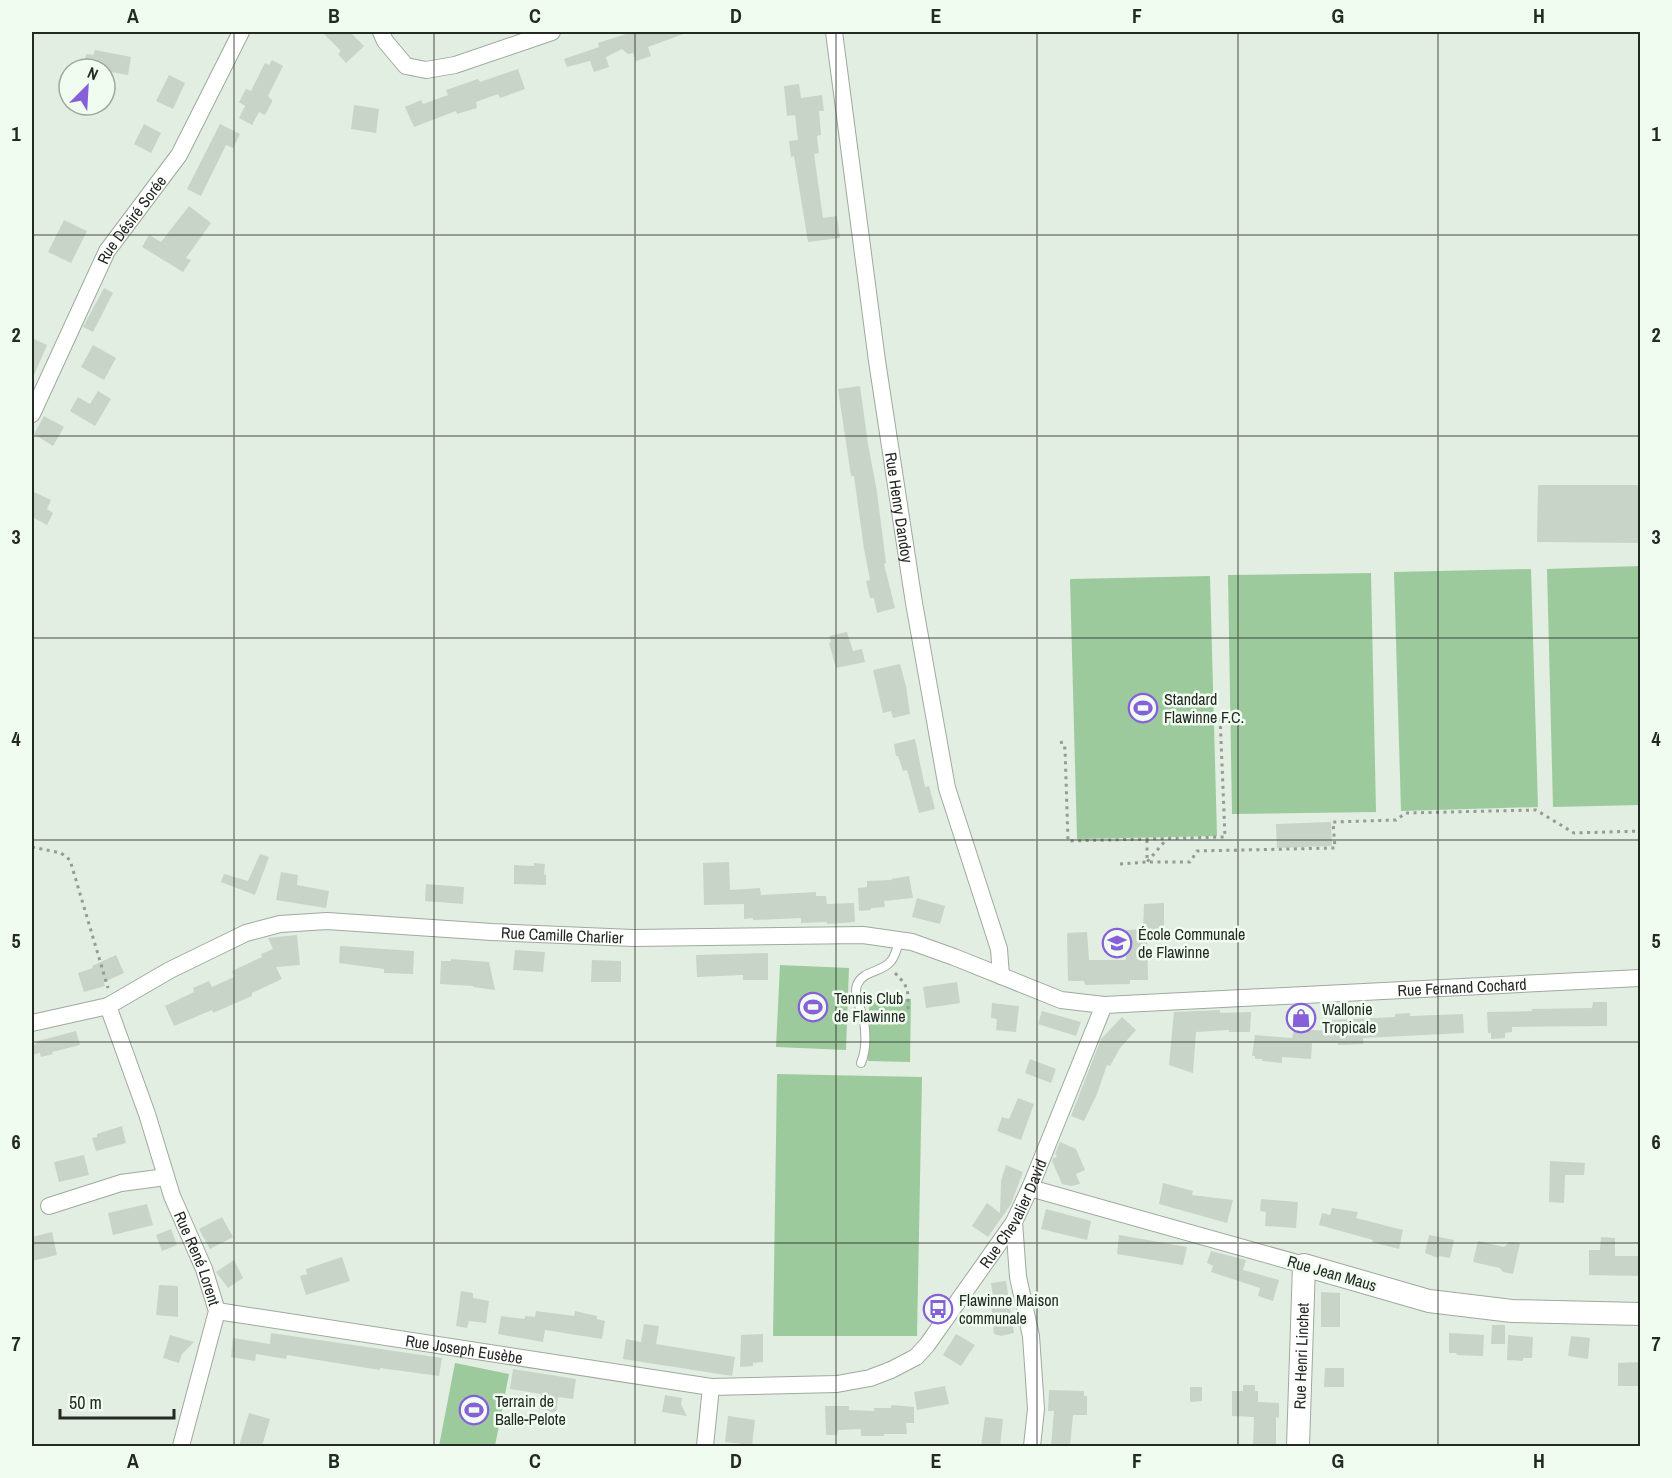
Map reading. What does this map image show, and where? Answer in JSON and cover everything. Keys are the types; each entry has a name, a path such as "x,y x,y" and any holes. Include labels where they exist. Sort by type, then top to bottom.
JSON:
{"street":[{"name":"Rue Désiré Sorée","path":"32,414 107,251 178,155 241,32"},
{"path":"381,32 385,41 406,66 426,70 455,65 552,32"},
{"name":"Rue Henry Dandoy","path":"834,32 877,361 914,603 947,788 999,949 1001,976"},
{"name":"Rue Camille Charlier","path":"32,1023 110,1005 171,970 246,933 280,924 327,921 492,932 633,938 863,935 900,939 954,957 1061,1000 1104,1005"},
{"name":"Rue Fernand Cochard","path":"1104,1005 1641,978"},
{"name":"Rue René Lorent","path":"110,1005 172,1196 204,1269 217,1311 182,1446"},
{"name":"Rue Chevalier David","path":"711,1387 837,1384 870,1378 916,1357 927,1346 1014,1222 1104,1005"},
{"path":"49,1206 121,1183 166,1177"},
{"name":"Rue Jean Maus","path":"1030,1188 1429,1301 1512,1311 1641,1314"},
{"path":"1014,1222 1018,1277 1031,1336 1036,1409 1032,1446"},
{"name":"Rue Henri Linchet","path":"1298,1446 1304,1265"},
{"name":"Rue Joseph Eusèbe","path":"217,1311 711,1387"},
{"path":"705,1446 711,1387"}],"lane":[{"path":"861,1063 865,1055 864,1024 856,991 858,983 864,975 887,966 896,954 900,939"}],"path":[{"path":"1061,741 1065,748 1068,841 1225,837 1220,716"},
{"path":"1119,864 1190,862 1197,851 1335,848 1334,822 1396,820 1407,813 1536,810 1574,833 1641,831"},
{"path":"1147,840 1147,862"},
{"path":"1147,862 1167,840"},
{"path":"32,847 61,853 70,860 110,1005"},
{"path":"887,966 908,990 908,1011"}],"green space":[{"path":"1640,566 1640,805 1553,807 1547,569"},
{"path":"1531,569 1538,807 1401,811 1394,572"},
{"path":"1371,573 1376,812 1232,814 1228,575"},
{"name":"Standard Flawinne F.C.","path":"1210,576 1217,836 1077,839 1070,579"},
{"name":"Tennis Club de Flawinne","path":"780,965 849,968 846,1050 776,1047"},
{"path":"869,999 911,999 910,1062 868,1061"},
{"path":"777,1074 922,1077 917,1336 773,1336"},
{"name":"Terrain de Balle-Pelote","path":"455,1363 509,1374 495,1446 439,1446"}],"building":[{"path":"322,32 350,32 364,46 346,63 338,54 341,51"},
{"path":"632,32 686,33 648,47 651,56 636,61 633,53 628,54 622,49 606,57 609,67 594,72 590,61 567,67 564,59 599,47 598,43"},
{"path":"95,50 131,57 128,75 117,73 117,57 86,57 86,54 93,55"},
{"path":"272,60 283,66 268,96 272,102 265,115 259,112 252,125 239,118 245,106 239,102 246,89 251,91 265,63 269,65"},
{"path":"518,69 525,89 500,98 498,94 476,102 477,108 457,114 456,111 414,127 405,107 421,100 423,104 448,95 446,90 478,79 480,82"},
{"path":"169,75 185,83 173,109 156,101"},
{"path":"799,84 801,98 822,95 824,111 819,111 821,135 817,136 819,153 814,154 823,218 837,216 840,238 808,242 794,156 791,157 789,141 798,140 795,115 787,116 784,86"},
{"path":"354,105 379,109 376,133 351,129"},
{"path":"144,124 161,133 151,153 134,144"},
{"path":"220,124 240,134 233,148 226,145 201,196 187,189"},
{"path":"189,206 211,223 186,258 191,260 183,272 142,247 149,235 161,242"},
{"path":"64,220 87,231 71,263 48,252"},
{"path":"104,288 113,293 93,332 83,327"},
{"path":"32,338 47,345 32,380"},
{"path":"93,345 116,358 104,380 81,367"},
{"path":"860,386 877,492 886,563 884,564 895,608 877,613 874,598 870,598 866,581 870,580 838,389"},
{"path":"98,391 111,399 95,426 70,411 78,397 90,404"},
{"path":"44,416 64,427 53,446 34,434"},
{"path":"1538,485 1641,485 1641,543 1537,542"},
{"path":"32,491 51,500 47,509 53,513 47,525 32,517"},
{"path":"847,632 853,651 862,649 865,662 836,668 829,636"},
{"path":"900,664 910,714 893,718 891,711 883,713 873,670"},
{"path":"915,739 925,787 929,786 935,809 919,813 907,770 903,771 898,756 896,756 894,744"},
{"path":"1331,822 1332,846 1277,848 1276,824"},
{"path":"260,854 269,857 255,895 221,882 224,874 248,881"},
{"path":"729,862 730,890 760,888 761,895 816,892 816,896 826,896 827,904 854,903 855,922 827,924 827,922 801,923 801,918 744,919 744,904 704,905 703,863"},
{"path":"534,863 545,864 546,885 514,884 514,865 534,866"},
{"path":"281,872 298,875 297,885 329,891 326,908 276,900"},
{"path":"909,876 913,898 884,901 885,907 859,911 858,888 867,887 867,881 892,880"},
{"path":"426,884 464,887 463,904 425,901"},
{"path":"917,898 945,906 940,924 912,917"},
{"path":"1164,903 1164,936 1147,936 1148,980 1130,980 1130,984 1085,985 1084,981 1068,981 1067,933 1087,932 1089,960 1126,960 1126,930 1143,929 1144,904"},
{"path":"297,935 300,965 276,967 282,979 252,993 252,996 213,1013 212,1010 174,1026 165,1006 194,992 193,988 209,981 212,987 234,977 232,971 262,957 261,954 273,949 268,938"},
{"path":"340,946 414,951 413,974 384,973 384,969 339,963"},
{"path":"515,950 545,952 543,972 513,970"},
{"path":"768,953 768,980 743,980 743,975 697,977 696,955"},
{"path":"116,955 124,973 104,982 105,986 84,992 78,973 93,968 92,966"},
{"path":"451,959 489,962 495,990 440,984 441,961 451,961"},
{"path":"592,960 621,961 621,982 591,982"},
{"path":"957,982 960,1003 926,1008 923,987"},
{"path":"1593,1002 1607,1002 1607,1026 1512,1027 1512,1032 1505,1033 1505,1038 1491,1039 1491,1033 1488,1033 1487,1012 1592,1008"},
{"path":"992,1003 1019,1006 1016,1032 996,1030 997,1019 991,1018"},
{"path":"1220,1010 1220,1013 1251,1012 1250,1032 1229,1032 1229,1030 1196,1032 1193,1073 1169,1065 1174,1012"},
{"path":"1042,1011 1081,1022 1076,1036 1038,1024"},
{"path":"1410,1013 1410,1016 1463,1014 1464,1033 1363,1038 1363,1044 1312,1043 1311,1059 1282,1057 1282,1063 1262,1061 1252,1056 1255,1035 1292,1038 1294,1029 1331,1031 1330,1020 1395,1017 1395,1014"},
{"path":"1122,1017 1136,1030 1120,1048 1110,1066 1107,1065 1084,1121 1071,1116 1101,1039"},
{"path":"76,1031 80,1045 41,1057 40,1053 32,1055 32,1048 38,1041"},
{"path":"1030,1059 1056,1069 1051,1083 1025,1073"},
{"path":"1018,1098 1034,1104 1021,1140 997,1131 1002,1117 1009,1119"},
{"path":"122,1126 126,1143 96,1151 92,1138 97,1137 97,1134"},
{"path":"1060,1142 1076,1149 1085,1170 1076,1174 1080,1184 1071,1186 1062,1184 1052,1161 1057,1157 1055,1154"},
{"path":"84,1155 89,1175 59,1182 54,1162"},
{"path":"1550,1161 1585,1163 1584,1175 1565,1175 1564,1203 1549,1202"},
{"path":"1006,1165 1023,1172 1011,1204 988,1237 972,1226 987,1203 1000,1213 1001,1181"},
{"path":"1163,1183 1193,1191 1192,1195 1233,1200 1227,1223 1159,1204"},
{"path":"1261,1199 1298,1202 1296,1228 1265,1226 1266,1212 1260,1211"},
{"path":"147,1204 153,1225 113,1235 108,1213"},
{"path":"1332,1208 1358,1212 1356,1218 1403,1230 1399,1249 1319,1225 1322,1213 1330,1215"},
{"path":"1046,1209 1091,1221 1087,1240 1041,1229"},
{"path":"222,1217 233,1237 210,1249 199,1229"},
{"path":"171,1229 177,1245 162,1251 156,1235"},
{"path":"52,1232 57,1255 32,1261 32,1237"},
{"path":"1119,1235 1187,1247 1183,1265 1117,1254"},
{"path":"1429,1235 1454,1240 1450,1258 1439,1256 1438,1258 1425,1253"},
{"path":"1601,1237 1615,1238 1615,1256 1641,1256 1641,1276 1589,1275 1589,1250 1600,1250"},
{"path":"1478,1241 1504,1247 1510,1242 1520,1243 1513,1274 1503,1272 1500,1268 1473,1262"},
{"path":"1211,1251 1246,1260 1243,1270 1279,1280 1273,1301 1258,1296 1260,1288 1211,1272 1213,1266 1207,1263"},
{"path":"342,1257 350,1281 306,1295 300,1276 307,1274 306,1269"},
{"path":"234,1260 243,1278 228,1288 216,1272"},
{"path":"1006,1281 1014,1333 1001,1336 994,1334 991,1303 994,1303 991,1283"},
{"path":"159,1285 178,1286 178,1317 156,1315"},
{"path":"461,1291 473,1293 473,1298 489,1301 486,1323 469,1321 467,1328 456,1326"},
{"path":"1321,1292 1340,1293 1340,1327 1321,1327"},
{"path":"536,1311 574,1316 575,1311 597,1316 597,1319 605,1321 602,1339 545,1330 543,1342 498,1334 501,1316 525,1319 525,1316 535,1317"},
{"path":"644,1324 659,1326 656,1344 735,1357 732,1376 623,1359 626,1339 641,1342"},
{"path":"1492,1325 1505,1325 1505,1344 1491,1344"},
{"path":"271,1333 442,1358 439,1376 380,1368 380,1370 287,1355 286,1359 256,1354 255,1361 231,1357 233,1338 270,1344"},
{"path":"1449,1333 1484,1335 1483,1356 1449,1353"},
{"path":"763,1334 763,1362 740,1367 741,1335"},
{"path":"956,1334 975,1345 961,1366 943,1355"},
{"path":"170,1335 194,1342 182,1354 179,1363 163,1358"},
{"path":"1508,1335 1533,1337 1532,1358 1523,1358 1523,1361 1507,1360"},
{"path":"1571,1336 1590,1338 1588,1359 1568,1356"},
{"path":"1641,1362 1641,1386 1618,1386 1618,1363"},
{"path":"1325,1368 1344,1368 1344,1387 1324,1387"},
{"path":"513,1369 576,1379 573,1399 558,1397 556,1413 539,1409 541,1394 510,1389"},
{"path":"1243,1385 1255,1385 1255,1391 1258,1391 1258,1402 1279,1403 1279,1418 1276,1417 1276,1446 1253,1446 1254,1417 1232,1416 1232,1391 1243,1391"},
{"path":"945,1386 949,1404 917,1410 914,1392"},
{"path":"1190,1387 1202,1387 1202,1401 1190,1402"},
{"path":"1049,1390 1084,1391 1084,1396 1087,1396 1087,1415 1073,1415 1070,1446 1051,1446 1054,1411 1048,1411"},
{"path":"665,1395 682,1398 681,1404 687,1416 662,1412"},
{"path":"891,1405 914,1407 914,1423 906,1423 907,1434 861,1436 861,1429 838,1430 837,1435 826,1435 825,1406 849,1406 849,1410 874,1411 874,1408 891,1408"},
{"path":"249,1413 270,1419 262,1446 239,1446"},
{"path":"728,1416 755,1420 752,1445 725,1442"},
{"path":"985,1417 1003,1419 1000,1446 981,1446"}],"place":[{"name":"Standard Flawinne F.C.","path":"1143,708"},
{"name":"École Communale de Flawinne","path":"1117,943"},
{"name":"Tennis Club de Flawinne","path":"813,1007"},
{"name":"Wallonie Tropicale","path":"1301,1018"},
{"name":"Flawinne Maison communale","path":"938,1309"},
{"name":"Terrain de Balle-Pelote","path":"474,1410"}]}
